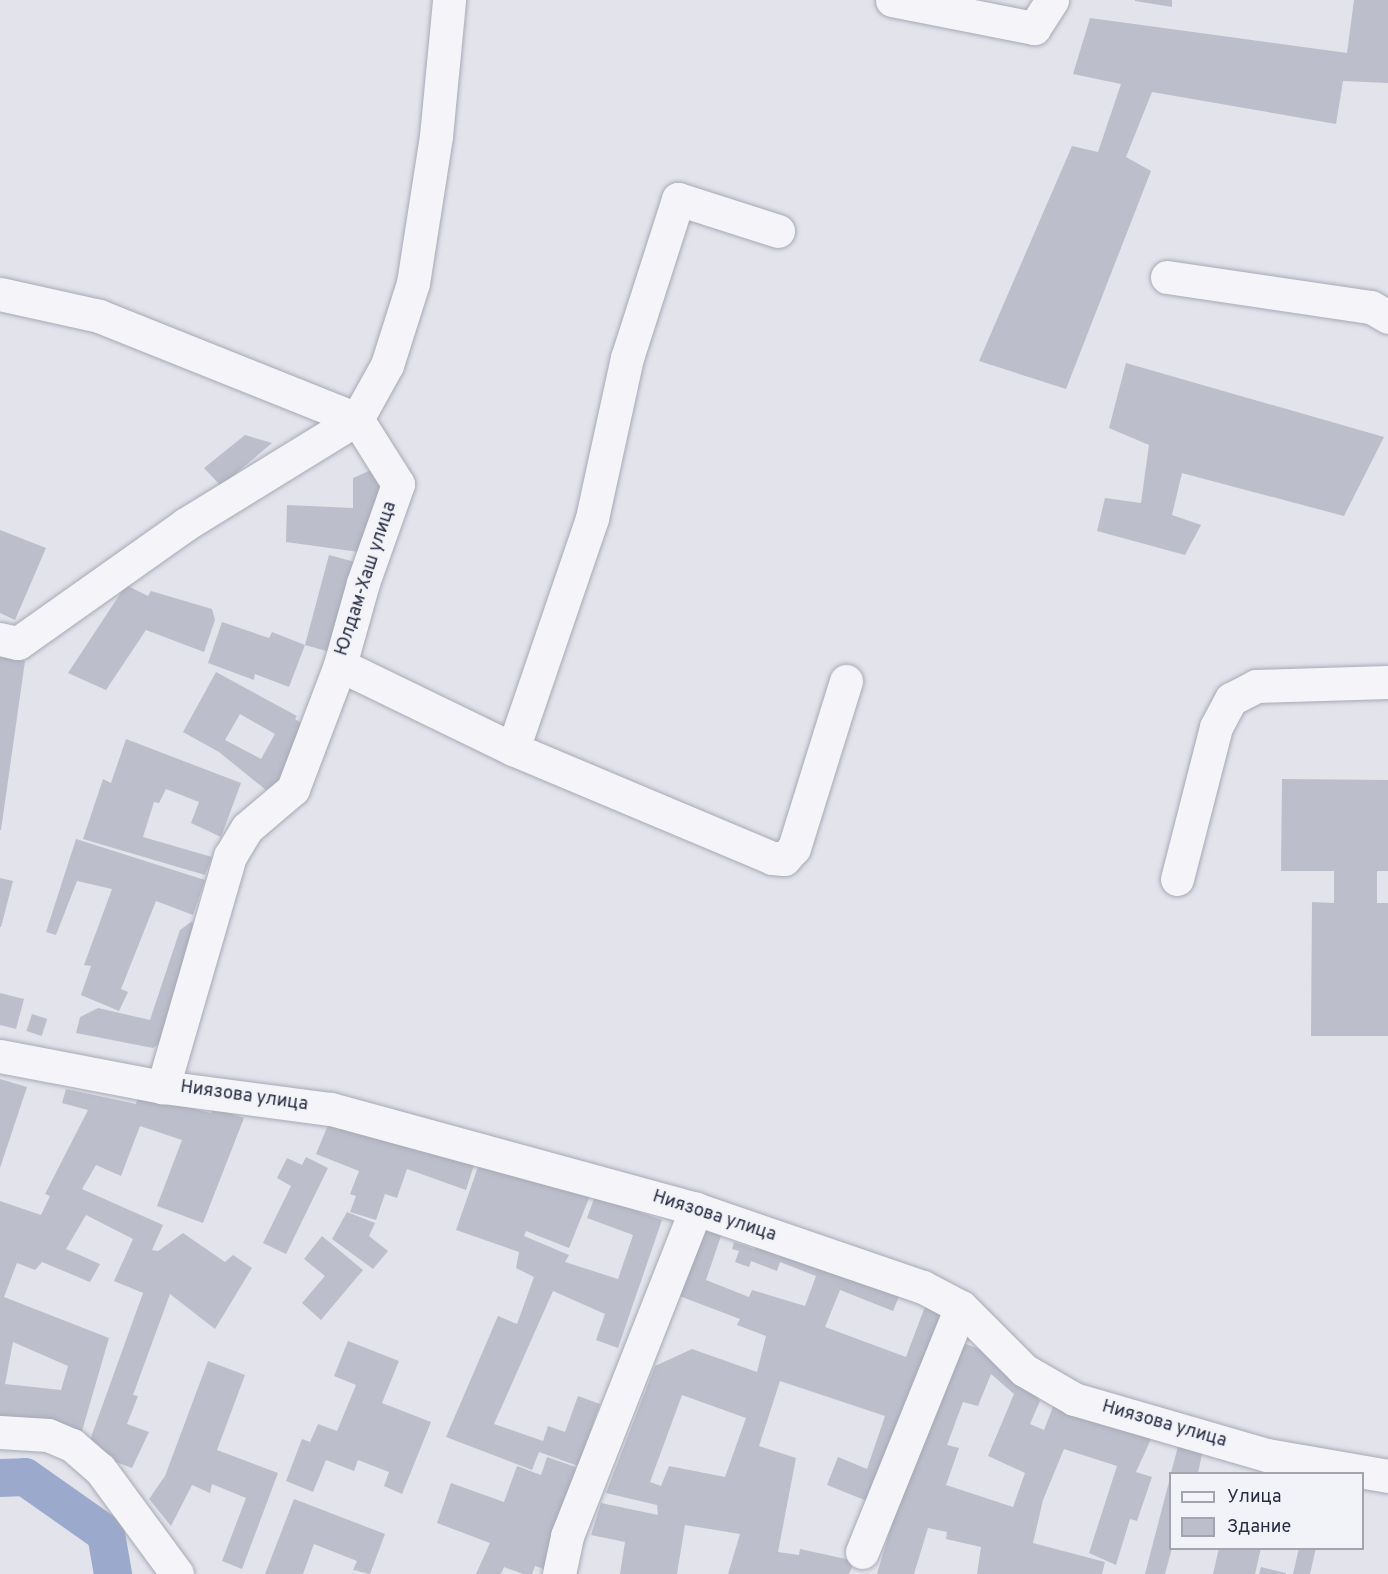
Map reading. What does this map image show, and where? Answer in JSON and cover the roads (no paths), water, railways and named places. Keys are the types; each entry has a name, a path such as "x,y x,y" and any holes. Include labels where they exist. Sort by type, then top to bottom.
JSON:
{"street":[{"path":"0,639 18,643 186,524 357,419 387,365 413,283 436,136 448,0"},
{"path":"892,0 1034,28 1052,0"},
{"path":"513,749 592,518 627,358 678,199 778,231"},
{"path":"1167,277 1371,307 1388,317"},
{"path":"0,294 99,316 357,419"},
{"name":"Юлдам-Хаш улица","path":"163,1087 230,856 247,828 293,789 340,664 363,584 398,484 357,419"},
{"path":"340,664 513,749 772,858 784,859 794,848 846,681"},
{"path":"1177,879 1216,727 1231,699 1256,686 1388,682"},
{"name":"Ниязова улица","path":"0,1056 163,1087 331,1109 696,1209 923,1287 961,1307 1024,1370 1074,1399 1267,1455 1388,1476"},
{"path":"559,1574 567,1536 696,1209"},
{"path":"862,1552 961,1307"},
{"path":"0,1432 48,1435 72,1445 100,1469 177,1574"}],"waterway":[{"path":"0,1478 25,1477 106,1534 113,1574"}]}
